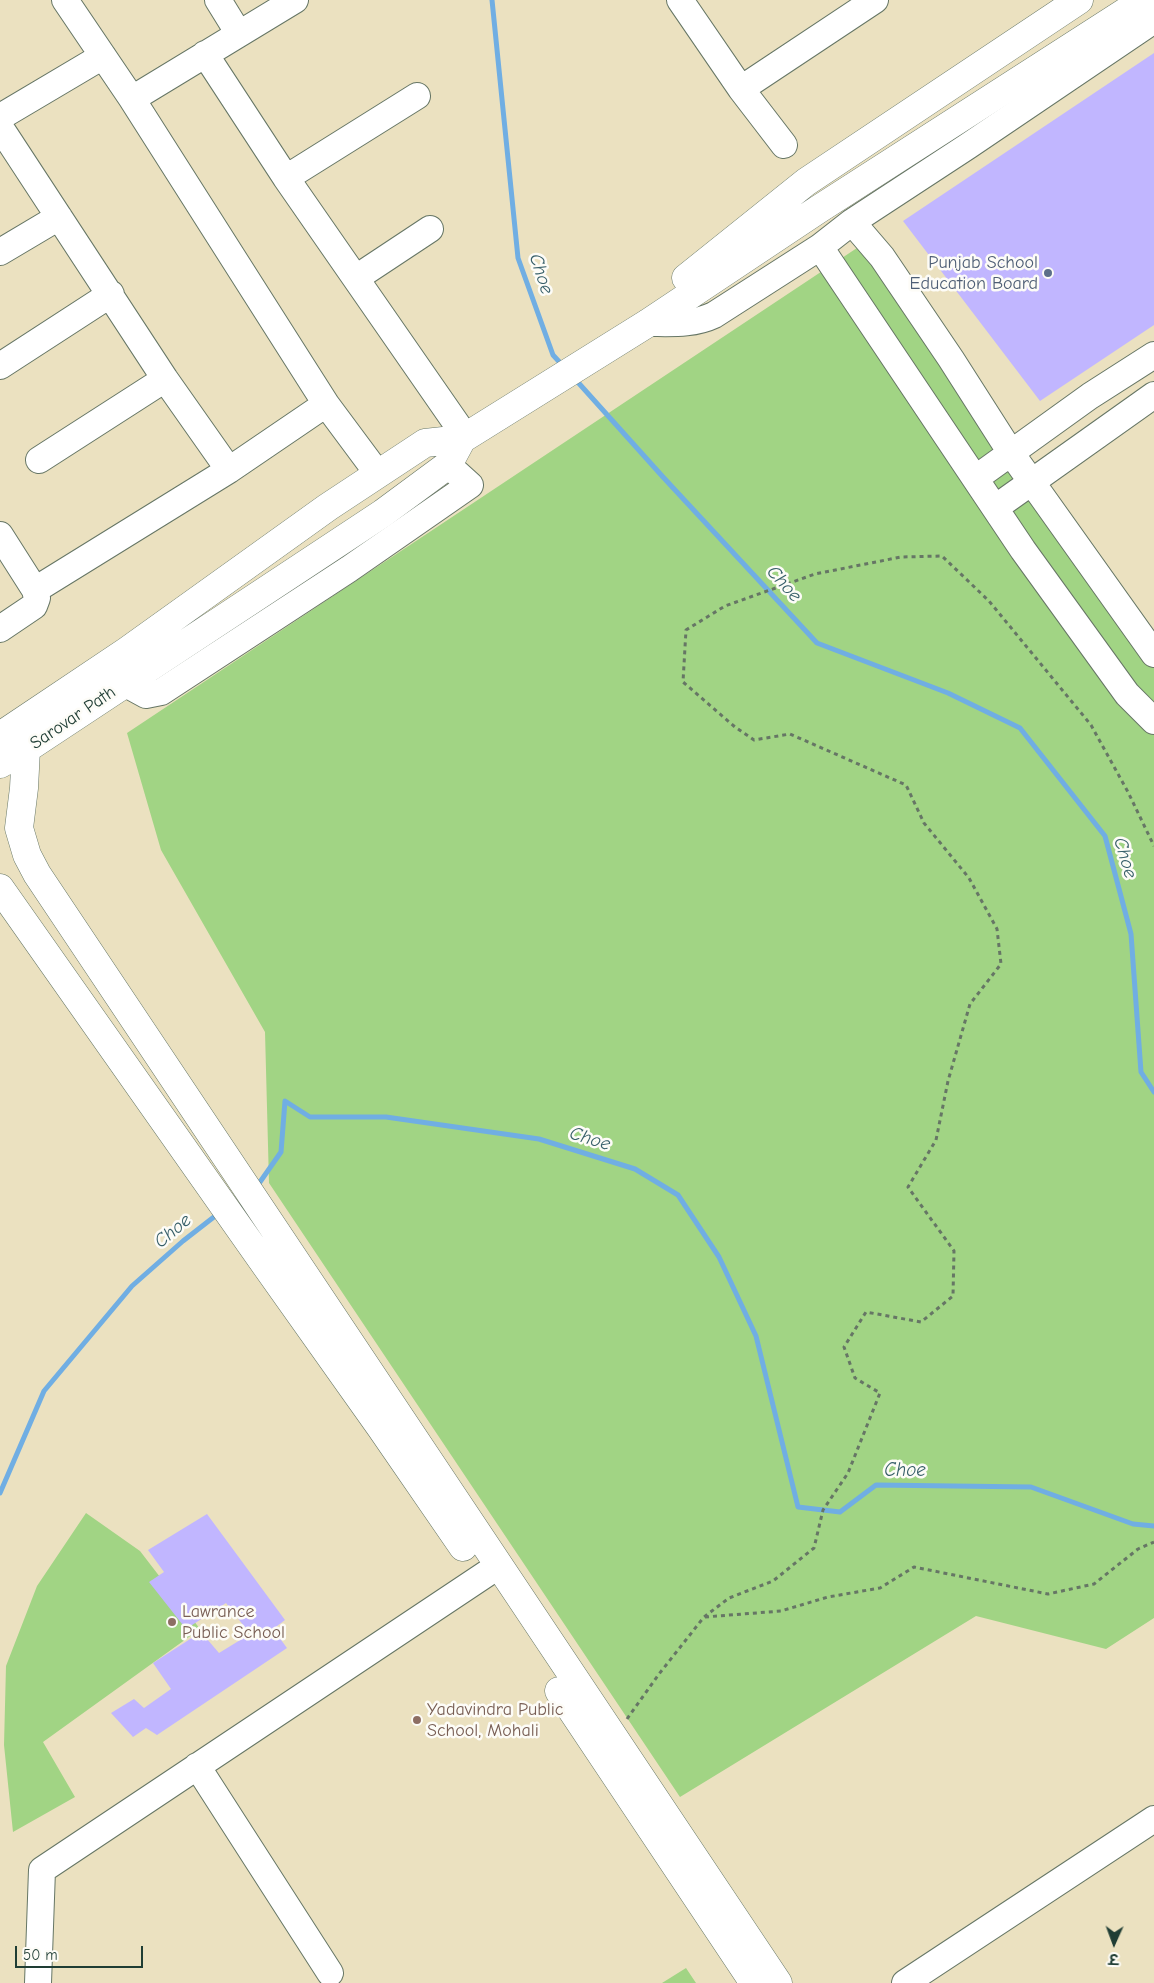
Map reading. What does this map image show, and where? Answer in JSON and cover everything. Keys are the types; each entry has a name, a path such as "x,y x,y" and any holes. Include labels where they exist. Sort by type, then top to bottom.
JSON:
{"main road":[{"path":"641,327 639,316 806,182 1079,0"},
{"path":"0,736 127,651 328,507 425,443 464,437 641,327 828,203 1144,0"},
{"name":"Sarovar Path","path":"0,764 26,749 383,513 448,465 464,437"},
{"path":"26,749 24,788 9,834 27,855 37,874 290,1253 344,1357"},
{"path":"0,888 266,1266 344,1357 490,1571 754,1983"},
{"path":"203,1177 227,1160"},
{"path":"490,1571 613,1737 778,1983"}],"street":[{"path":"65,0 132,99 326,404 378,474"},
{"path":"218,0 240,34"},
{"path":"132,99 295,0"},
{"path":"680,0 740,89 784,145"},
{"path":"740,89 875,0"},
{"path":"641,327 701,321 714,315 820,247 852,222 1154,20"},
{"path":"205,54 286,178 464,437"},
{"path":"0,116 103,56"},
{"path":"286,178 418,96"},
{"path":"0,127 165,379 229,470"},
{"path":"0,252 59,217"},
{"path":"852,222 882,257 951,359 1011,453 1154,654"},
{"path":"356,278 430,229"},
{"path":"820,247 995,508 1127,694 1154,721"},
{"path":"0,366 111,294"},
{"path":"976,478 1090,396 1154,355"},
{"path":"39,460 165,379"},
{"path":"995,508 1109,425 1154,395"},
{"path":"1090,396 1109,425"},
{"path":"36,590 229,470 326,404"},
{"path":"0,535 36,590 37,598 34,606 0,629"},
{"path":"38,1983 42,1870 490,1571"},
{"path":"197,1766 330,1973"},
{"path":"905,1983 1154,1819"}],"path":[{"path":"613,1737 704,1617 729,1598 773,1581 814,1548 823,1510 848,1473 880,1393 855,1378 844,1347 866,1312 921,1322 953,1296 954,1251 908,1187 936,1140 948,1081 970,1004 1001,964 997,929 969,878 924,823 906,785 790,734 754,740 735,727 683,682 686,630 726,606 815,574 901,557 942,556 989,601 1091,726 1128,792 1154,846"},
{"path":"704,1617 780,1611 828,1597 880,1588 914,1567 1048,1594 1094,1584 1138,1549 1154,1542"}],"green space":[{"path":"872,238 1154,668 1154,1618 1106,1649 976,1616 680,1797 269,1183 265,1032 161,850 127,733"},
{"path":"86,1513 140,1551 200,1629 43,1742 75,1797 13,1832 4,1745 6,1666 37,1586"},
{"path":"686,1968 696,1983 662,1983"}],"building":[{"name":"Punjab School Education Board","path":"1154,53 1154,325 1040,401 903,221"},
{"path":"207,1514 285,1620 273,1629 287,1648 157,1735 146,1728 133,1737 111,1713 134,1699 144,1708 171,1689 153,1663 201,1632 219,1653 250,1634 226,1603 186,1629 149,1582 164,1572 148,1550"}],"waterway":[{"name":"Choe","path":"492,0 518,258 553,355 564,367"},
{"name":"Choe","path":"575,379 817,643 948,693 1020,728 1105,836 1131,934 1141,1072 1154,1092"},
{"name":"Choe","path":"256,1186 281,1152 285,1101 310,1117 386,1117 539,1139 635,1169 678,1195 719,1257 756,1336 798,1507 840,1512 876,1485 1031,1487 1133,1524 1154,1526"},
{"name":"Choe","path":"0,1493 44,1391 132,1286 183,1241 219,1213"}],"place":[{"name":"Punjab School Education Board","path":"1048,273"},
{"name":"Lawrance Public School","path":"172,1622"},
{"name":"Yadavindra Public School, Mohali","path":"417,1720"}]}
